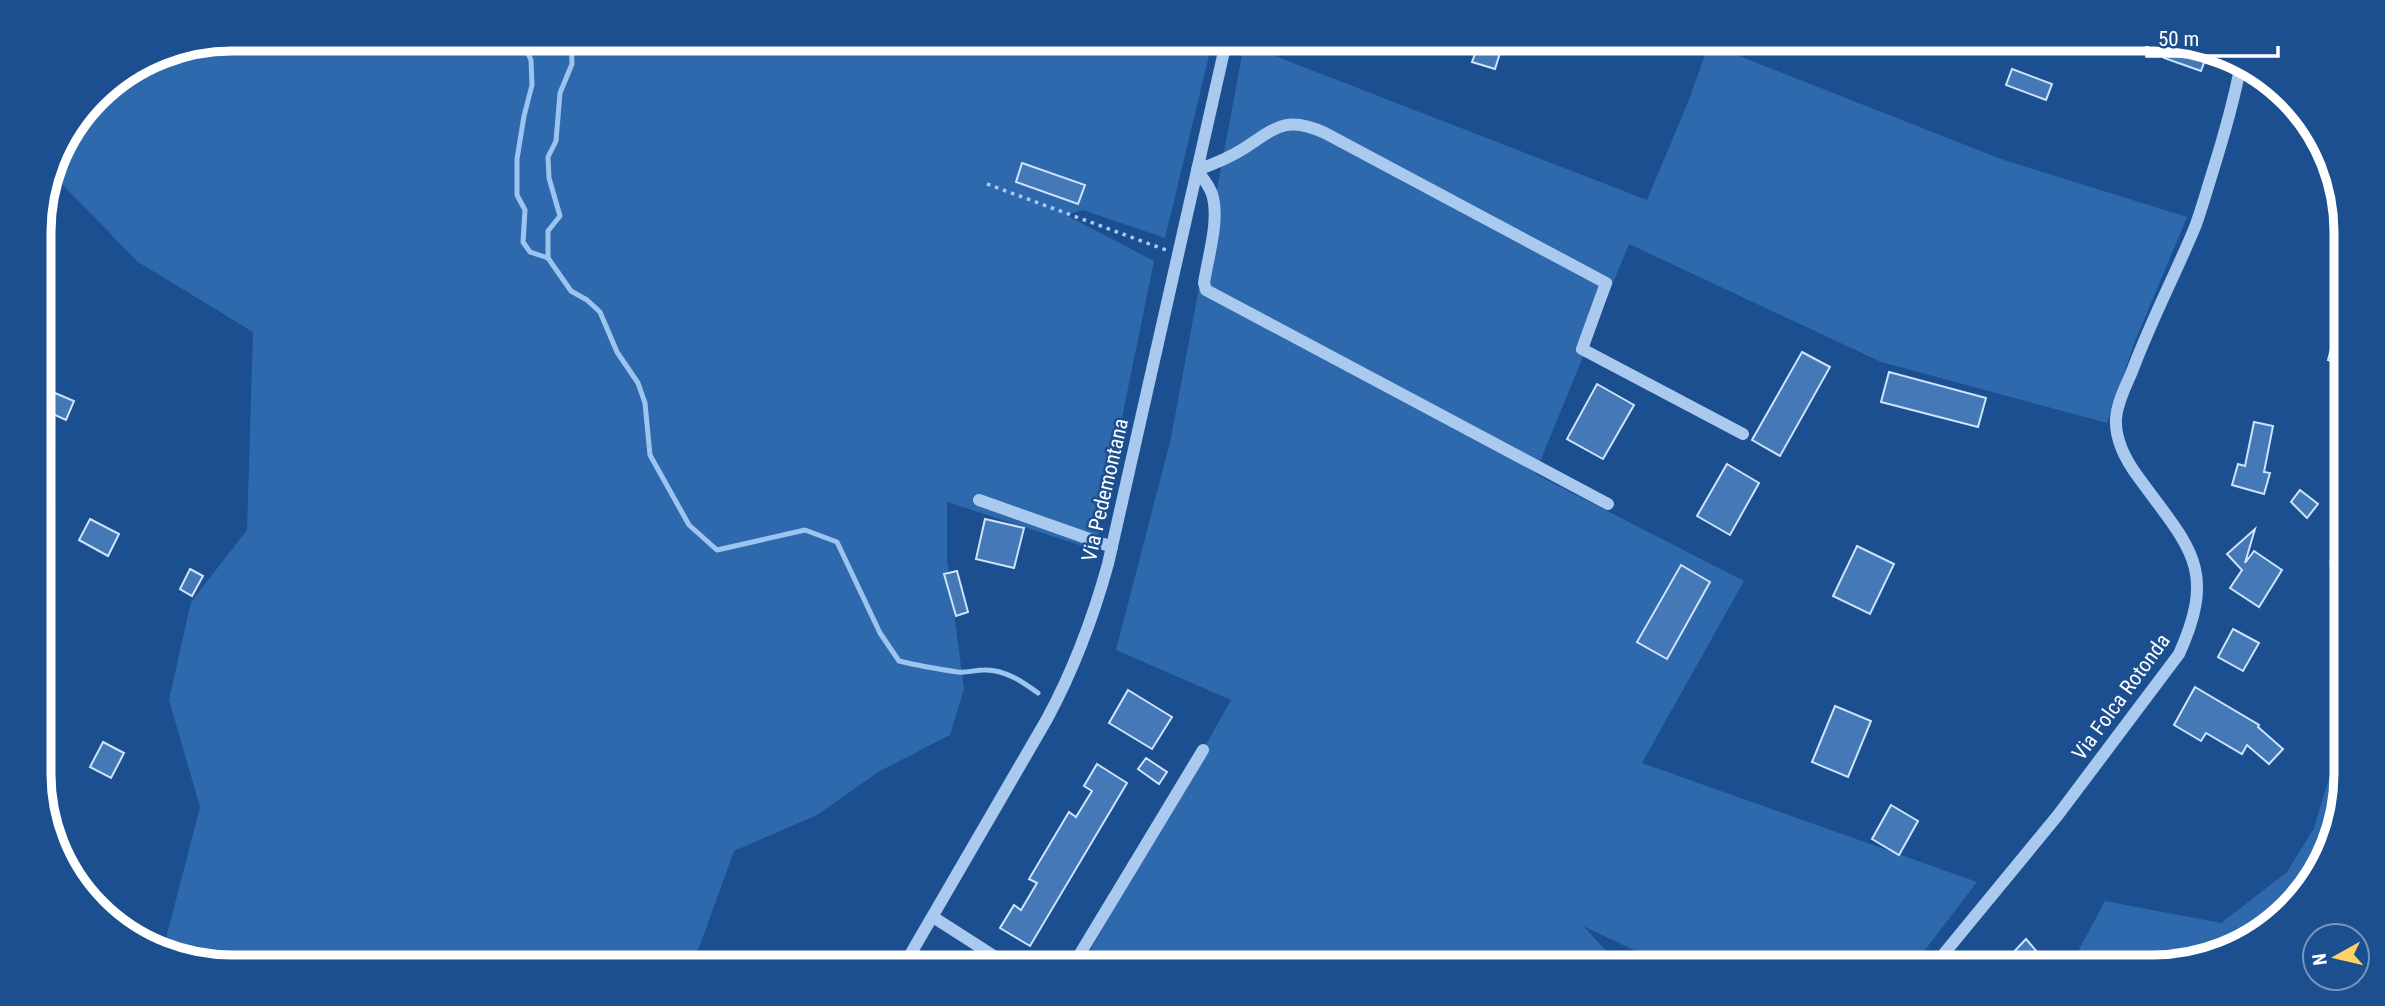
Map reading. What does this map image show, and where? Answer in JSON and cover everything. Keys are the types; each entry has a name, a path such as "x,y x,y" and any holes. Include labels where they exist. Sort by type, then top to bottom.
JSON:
{"street":[{"name":"Via Pedemontana","path":"910,955 1067,682 1093,614 1112,547 1224,51"},
{"name":"Via Folca Rotonda","path":"1943,955 2058,815 2179,654 2189,631 2198,589 2193,556 2126,458 2116,419 2147,331 2195,225 2233,107 2239,73"},
{"path":"1608,504 1206,290 1204,283 1213,221 1213,200 1211,191 1197,170 1231,156 1279,125 1297,123 1325,133 1606,283 1582,349 1743,434"},
{"path":"979,500 1112,547"},
{"path":"1079,955 1203,750"},
{"path":"933,917 992,955"}],"path":[{"path":"987,184 1178,255"}],"shaded area":[{"path":"232,51 1210,51 1165,238 1083,210 1066,215 1154,261 1095,550 947,502 947,559 964,689 950,735 880,771 817,815 734,851 696,955 232,955 196,952 165,942 200,807 169,700 191,602 247,530 253,332 138,262 58,180 75,141 96,112 122,88 152,69"},
{"path":"1243,51 1262,51 1647,200 1706,51 1727,51 2001,159 2187,217 2134,344 2107,423 1881,362 1629,244 1535,474 1744,581 1642,763 1977,882 1921,955 1645,955 1583,926 1611,955 1088,955 1231,700 1116,650 1171,438"},
{"path":"2334,558 2334,589 2328,561"},
{"path":"2334,761 2331,810 2320,844 2297,884 2263,918 2233,937 2189,952 2165,955 2076,955 2105,901 2221,923 2287,872 2314,828"}],"building":[{"path":"1476,51 1500,53 1495,69 1472,62"},
{"path":"2167,51 2206,59 2201,71 2164,58"},
{"path":"2012,69 2052,84 2046,100 2006,85"},
{"path":"1022,163 1085,185 1078,204 1016,182"},
{"path":"2333,341 2334,341 2334,362 2328,360"},
{"path":"1802,352 1830,367 1780,456 1752,440"},
{"path":"1889,372 1986,398 1978,427 1881,402"},
{"path":"1597,384 1634,405 1603,459 1567,439"},
{"path":"55,393 74,401 66,420 51,413 51,401"},
{"path":"2254,422 2273,426 2264,472 2270,473 2264,494 2232,485 2238,464 2245,466"},
{"path":"1727,464 1759,483 1730,535 1697,516"},
{"path":"2300,490 2318,504 2307,518 2291,502"},
{"path":"90,519 119,534 108,556 79,540"},
{"path":"985,519 1024,528 1014,568 976,559"},
{"path":"2255,529 2245,563 2254,551 2282,570 2259,607 2230,588 2242,570 2227,554"},
{"path":"1857,546 1894,564 1870,614 1833,596"},
{"path":"1681,565 1710,582 1667,659 1637,642"},
{"path":"190,569 203,576 192,596 180,589"},
{"path":"957,571 968,612 956,616 944,574"},
{"path":"2233,629 2259,643 2243,671 2218,657"},
{"path":"2195,687 2259,725 2258,727 2283,749 2269,764 2247,745 2242,754 2206,733 2201,741 2174,725"},
{"path":"1128,690 1172,717 1152,749 1109,723"},
{"path":"1835,706 1871,721 1848,777 1812,762"},
{"path":"103,742 124,753 111,778 90,767"},
{"path":"1146,758 1167,772 1159,784 1138,769"},
{"path":"1097,764 1127,783 1030,946 1000,928 1014,905 1021,910 1037,883 1029,879 1069,812 1076,817 1092,791 1084,786"},
{"path":"1891,805 1918,821 1899,855 1872,839"},
{"path":"2026,939 2040,955 2011,955"}],"waterway":[{"path":"527,51 531,60 532,85 517,159 517,195 525,210 523,242 530,252 548,258 571,291 600,312 617,352 638,383 645,403 650,455 689,525 717,550 805,530 837,542 880,633 899,661 958,672 991,670 1006,674 1038,693"},
{"path":"548,258 548,231 560,216 549,178 548,157 556,141 560,93 572,64 572,51"}]}
